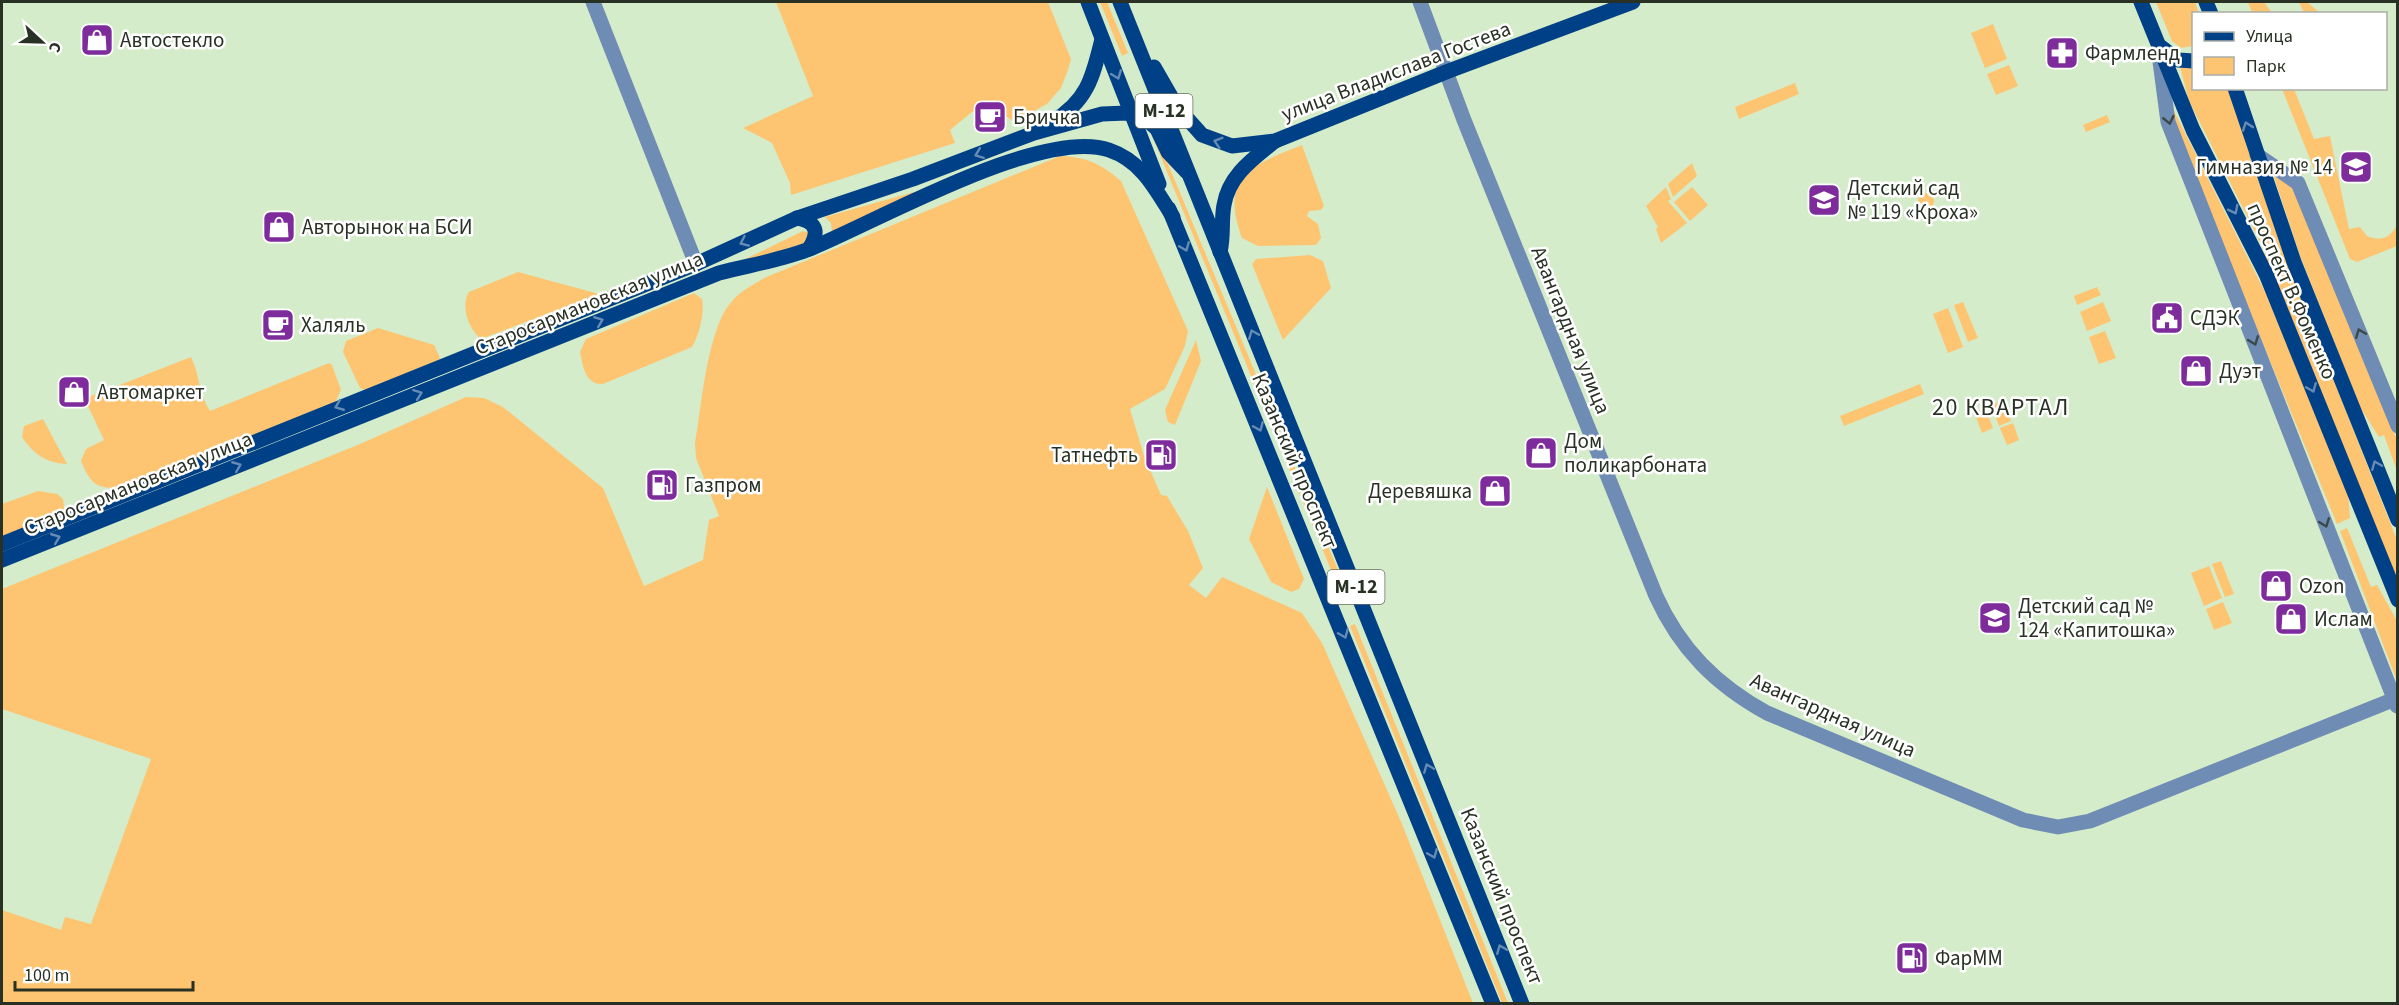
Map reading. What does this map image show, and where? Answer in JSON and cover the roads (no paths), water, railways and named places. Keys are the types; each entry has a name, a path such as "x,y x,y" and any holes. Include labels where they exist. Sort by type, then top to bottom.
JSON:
{"main road":[{"name":"Казанский проспект","path":"1088,2 1493,1004"},
{"name":"Казанский проспект","path":"1120,2 1522,1004"},
{"name":"улица Владислава Гостева","path":"1136,42 1177,107 1202,135 1232,146 1275,141 1446,72 1633,2"},
{"name":"проспект В.Фоменко","path":"2141,2 2193,130 2266,274 2397,600"},
{"path":"1034,133 1068,113 1083,96 1093,74 1102,39"},
{"path":"2157,42 2172,58 2183,62 2192,61"},
{"name":"проспект В.Фоменко","path":"2236,90 2294,262 2397,519"},
{"path":"1034,133 1102,114 1132,114 1154,125 1168,152 1187,172"},
{"name":"Старосармановская улица","path":"2,544 696,264 797,218 913,179 1034,133"},
{"name":"улица Владислава Гостева","path":"1220,252 1224,204 1228,190 1241,169 1275,141"},
{"name":"Старосармановская улица","path":"2,560 719,273 809,249 925,195 1040,151 1069,146 1099,147 1128,159 1146,175 1173,217"},
{"path":"797,218 808,221 816,228 817,234 809,249"}],"street":[{"path":"592,2 696,264"},
{"name":"Авангардная улица","path":"1420,2 1664,614 1695,659 1714,678 1744,701 1767,713 2023,820 2058,827 2090,821 2396,702"},
{"path":"2157,42 2168,122 2396,702"},
{"path":"2257,155 2298,183 2397,426"}],"place":[{"name":"Автостекло","path":"97,40"},
{"name":"Фармленд","path":"2062,53"},
{"name":"Бричка","path":"990,117"},
{"name":"Гимназия № 14","path":"2356,167"},
{"name":"Детский сад № 119 «Кроха»","path":"1824,200"},
{"name":"Авторынок на БСИ","path":"279,227"},
{"name":"СДЭК","path":"2167,318"},
{"name":"Халяль","path":"278,325"},
{"name":"Дуэт","path":"2196,371"},
{"name":"Автомаркет","path":"74,392"},
{"name":"Дом поликарбоната","path":"1541,453"},
{"name":"Татнефть","path":"1161,455"},
{"name":"Газпром","path":"662,485"},
{"name":"Деревяшка","path":"1495,491"},
{"name":"Ozon","path":"2276,586"},
{"name":"Детский сад № 124 «Капитошка»","path":"1995,618"},
{"name":"Ислам","path":"2291,619"},
{"name":"ФарММ","path":"1912,958"}],"district":[{"name":"20 КВАРТАЛ","path":"2001,407"}]}
